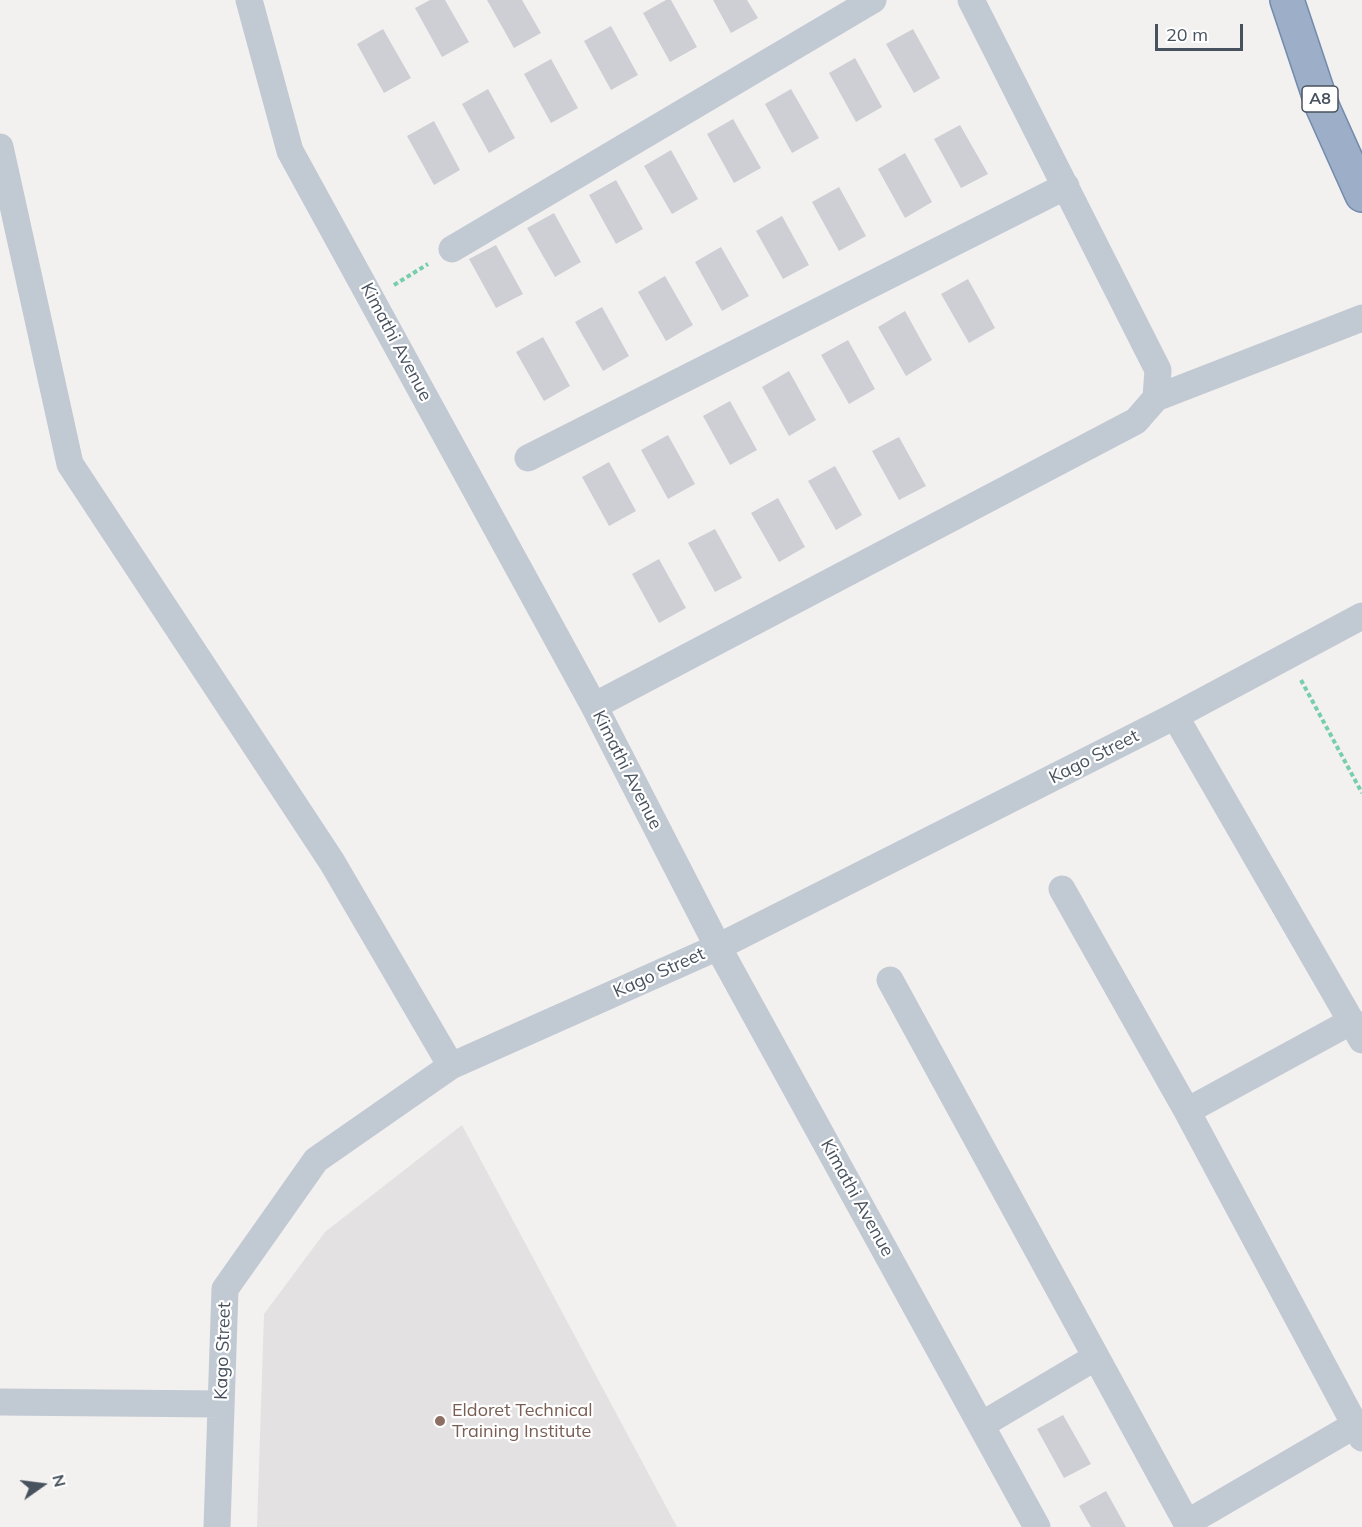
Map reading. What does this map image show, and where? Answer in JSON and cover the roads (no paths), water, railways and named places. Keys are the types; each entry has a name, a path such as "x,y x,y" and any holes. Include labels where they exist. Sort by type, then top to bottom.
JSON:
{"highway":[{"name":"A8","path":"1287,0 1323,108 1362,195"}],"street":[{"name":"Kimathi Avenue","path":"249,0 290,151 594,706 718,947 983,1424 1037,1527"},
{"path":"452,249 873,0"},
{"path":"971,0 1158,370 1156,398"},
{"path":"0,147 70,464 332,862 451,1066"},
{"path":"528,458 1066,186"},
{"path":"594,706 1136,421 1156,398 1362,318"},
{"name":"Kago Street","path":"217,1527 225,1288 316,1160 451,1066 718,947 1175,716 1362,616"},
{"path":"1175,716 1357,1031 1187,1111"},
{"path":"890,980 1188,1525 1359,1431 1187,1111 1062,889"},
{"path":"983,1424 1096,1357"},
{"path":"0,1402 221,1404"}],"place":[{"name":"Eldoret Technical Training Institute","path":"440,1421"}]}
